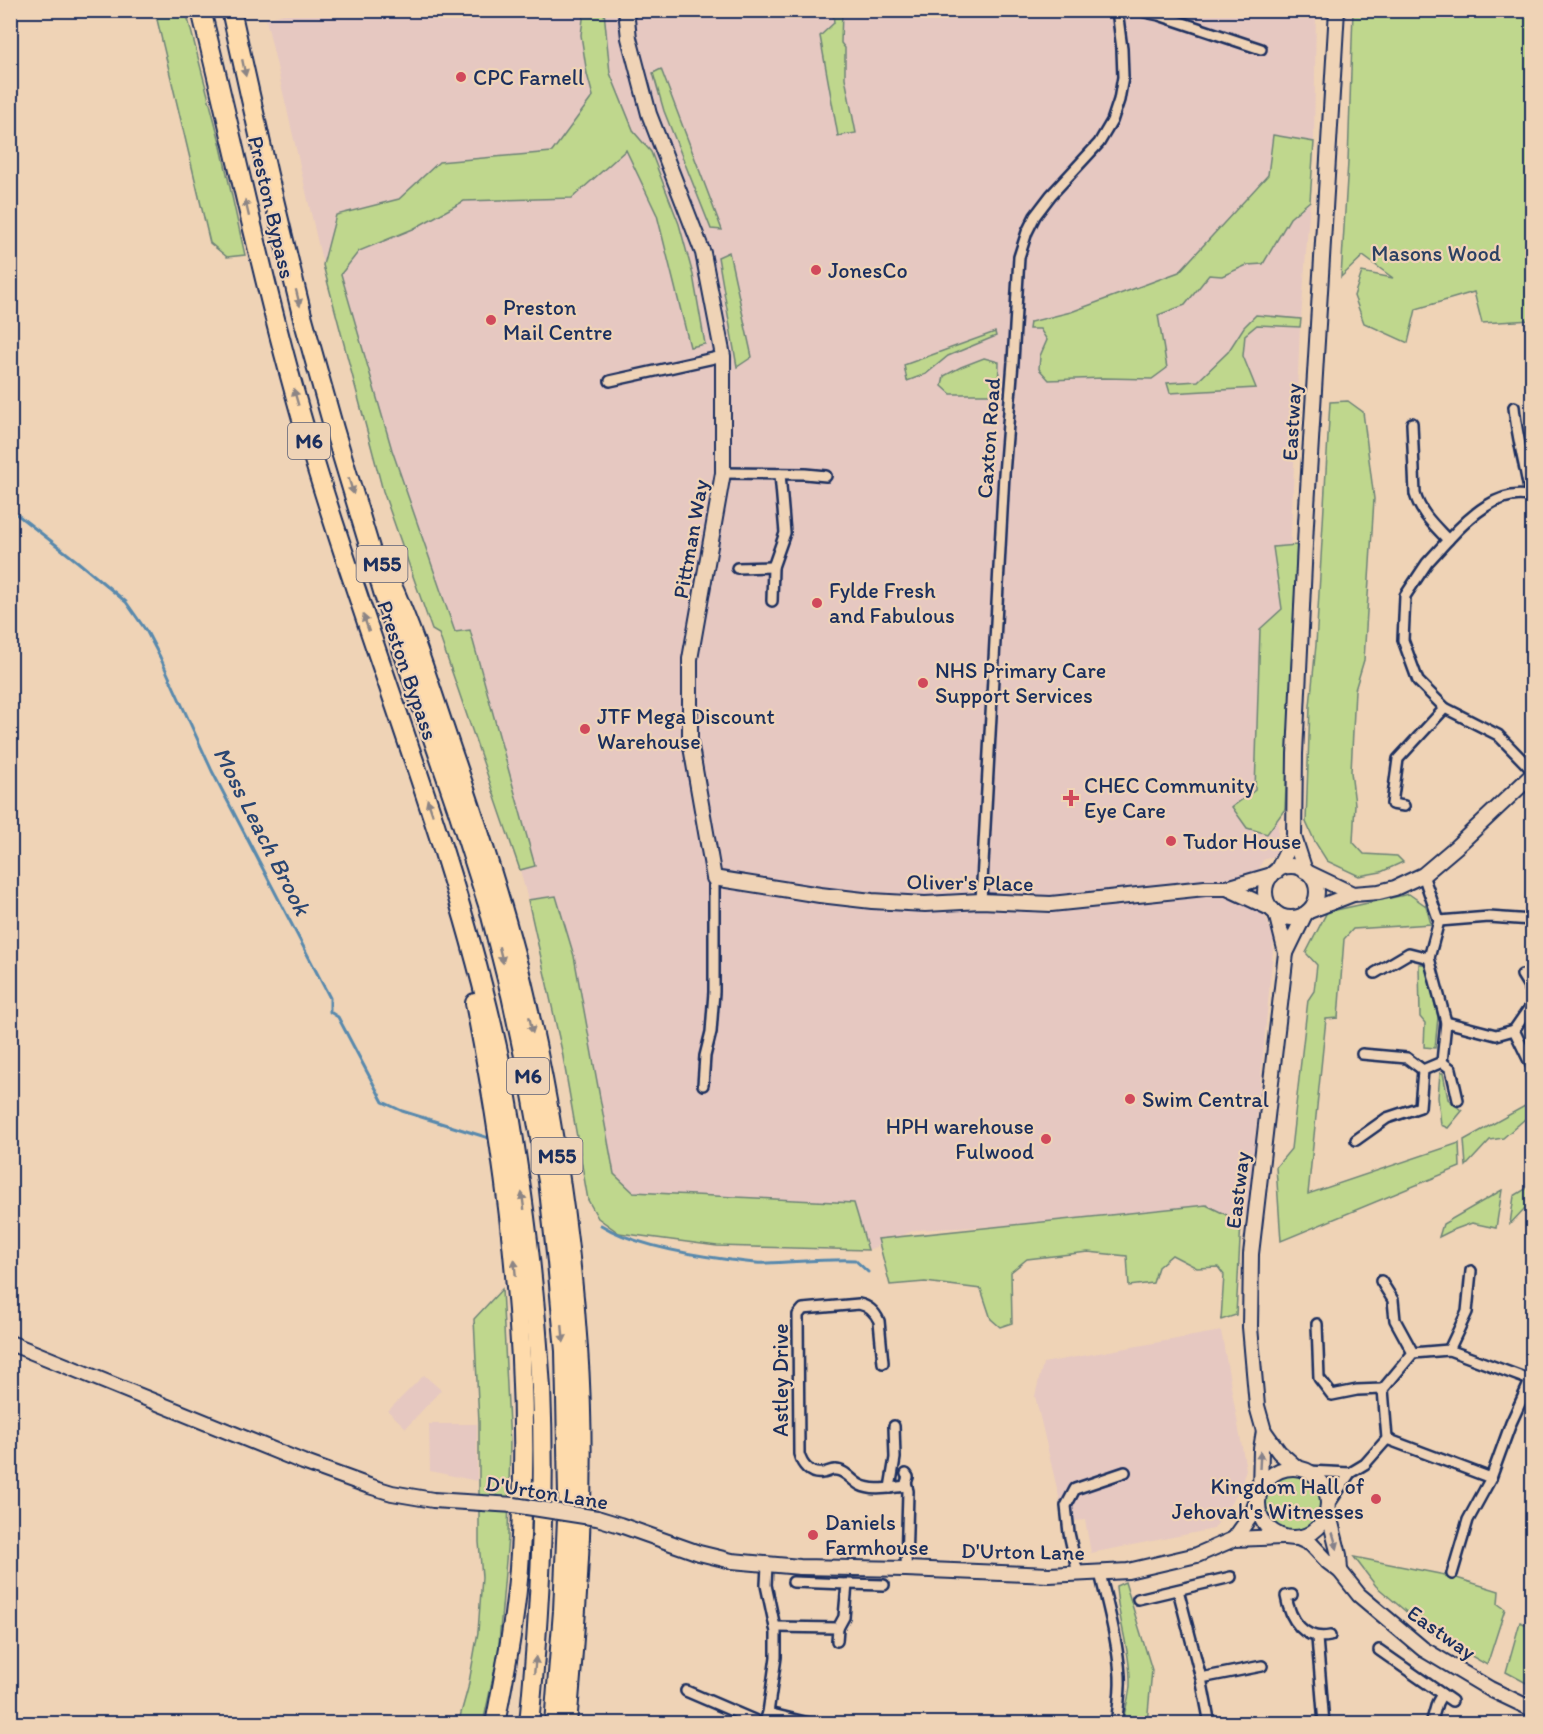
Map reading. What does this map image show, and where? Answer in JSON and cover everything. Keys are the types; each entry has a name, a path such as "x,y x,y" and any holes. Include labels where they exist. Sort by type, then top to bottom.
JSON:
{"highway":[{"name":"Preston Bypass","path":"201,10 277,331 314,460 360,605 431,811 493,1026 514,1136 532,1280"},
{"name":"Preston Bypass","path":"231,10 302,315 361,520"},
{"name":"M55","path":"361,520 402,608 472,810 502,906 525,992 561,1179 578,1350 581,1440 579,1556 567,1724"},
{"name":"M6","path":"361,520 388,608 489,908 511,995 548,1181 565,1351 568,1495 563,1611 554,1724"},
{"name":"M55","path":"447,863 499,1138 513,1250 521,1376 523,1481 520,1554 507,1661 495,1724"},
{"name":"M6","path":"529,1724 536,1651 543,1481 541,1388 532,1280"},
{"path":"502,1724 523,1606 528,1555 533,1388 532,1280"}],"street":[{"name":"Pittman Way","path":"626,10 629,38 649,114 703,253 723,356 723,473 690,659 690,741 714,878 714,992 703,1085"},
{"name":"Eastway","path":"1306,872 1294,837 1295,754 1306,511 1337,10"},
{"path":"1117,11 1140,11 1159,15 1261,49"},
{"name":"Caxton Road","path":"981,901 1004,474 1019,257 1035,216 1051,195 1099,143 1112,121 1123,78 1117,11"},
{"path":"609,381 723,356"},
{"path":"1514,407 1517,433 1532,496 1509,496 1485,506 1463,524 1427,563 1405,596 1403,640 1418,681 1445,708 1498,735 1533,770"},
{"path":"1412,423 1415,494 1418,504 1424,515 1448,540"},
{"path":"723,473 826,476"},
{"path":"772,601 773,567 784,533 780,474"},
{"path":"737,567 773,567"},
{"path":"1404,806 1392,804 1398,759 1445,708"},
{"path":"1353,894 1297,867 1274,873 1266,888 1266,896 1274,911 1290,918 1353,894 1395,888 1424,875 1533,775"},
{"name":"Eastway","path":"1274,873 1294,837"},
{"path":"1306,872 1313,879 1317,896 1307,912"},
{"name":"Oliver's Place","path":"714,878 872,901 925,904 981,901 1051,904 1205,888 1227,888 1274,873"},
{"path":"1424,875 1439,921 1429,958 1446,1022 1442,1062"},
{"name":"Oliver's Place","path":"1227,888 1274,911"},
{"name":"Eastway","path":"1274,911 1286,953"},
{"name":"Eastway","path":"1302,1469 1285,1458 1264,1431 1257,1406 1250,1327 1251,1254 1286,953 1307,912"},
{"path":"1439,921 1489,916 1533,920"},
{"path":"1375,973 1409,953 1429,958"},
{"path":"1446,1022 1496,1035 1514,1030 1532,1004 1531,988 1522,975"},
{"path":"1514,1030 1533,1065"},
{"path":"1362,1054 1407,1058 1423,1070"},
{"path":"1423,1070 1442,1062"},
{"path":"1442,1062 1451,1069 1458,1100"},
{"path":"1356,1140 1387,1118 1420,1107 1423,1070"},
{"path":"1449,1350 1467,1312 1471,1271"},
{"path":"1381,1281 1393,1300 1395,1320 1413,1353"},
{"name":"Astley Drive","path":"883,1363 879,1321 865,1305 800,1311 798,1315 798,1377 801,1461 804,1467 816,1473 837,1470 844,1472 862,1486 890,1488 907,1486"},
{"path":"1317,1324 1319,1378 1332,1395 1357,1389 1383,1389"},
{"name":"D'Urton Lane","path":"10,1343 292,1458 369,1486 433,1500 514,1504 597,1518 699,1553 732,1561 835,1569 1078,1574 1128,1571 1187,1558 1234,1539 1282,1537"},
{"path":"1328,1508 1350,1473 1365,1464 1387,1439 1383,1389 1413,1353 1449,1350 1531,1378 1511,1423 1491,1478 1468,1520 1452,1574"},
{"path":"890,1488 895,1458 894,1426"},
{"name":"Eastway","path":"1259,1494 1264,1431"},
{"path":"1387,1439 1491,1478"},
{"path":"1234,1539 1252,1514 1266,1480 1275,1473 1285,1468 1350,1473"},
{"path":"1259,1494 1260,1518 1273,1533 1282,1537 1298,1538 1314,1532 1325,1519 1328,1495 1317,1477 1302,1469"},
{"path":"1078,1574 1066,1506 1075,1489 1125,1472"},
{"path":"906,1474 908,1477 906,1569"},
{"name":"Eastway","path":"1328,1508 1339,1555 1340,1571"},
{"name":"Eastway","path":"1298,1538 1311,1544 1340,1571 1359,1595 1423,1649 1490,1689 1533,1709"},
{"path":"686,1691 764,1724 768,1713 777,1657 775,1626 766,1585 767,1564"},
{"name":"D'Urton Lane","path":"1100,1573 1120,1676 1120,1698 1116,1724"},
{"path":"1138,1599 1231,1577"},
{"path":"793,1582 884,1585"},
{"path":"837,1641 838,1628 844,1617 847,1584"},
{"path":"1178,1590 1201,1678 1210,1724"},
{"path":"1292,1594 1286,1596 1292,1616 1298,1625 1317,1638 1330,1636"},
{"path":"775,1626 838,1628"},
{"path":"1317,1638 1324,1724"},
{"path":"1379,1650 1452,1701"},
{"path":"1201,1678 1262,1666"},
{"path":"1431,1724 1442,1694"},
{"path":"768,1713 813,1724"}],"shaded area":[{"path":"296,10 584,11 581,35 593,96 552,153 439,162 399,199 336,215 323,265 266,19"},
{"path":"604,11 833,11 835,23 820,36 856,132 845,78 845,48 841,43 842,11 1316,11 1314,142 1273,135 1268,175 1179,272 1071,312 1030,322 1029,329 1040,328 1047,340 1040,356 1103,378 1152,379 1167,367 1158,315 1185,305 1209,275 1222,276 1247,265 1263,264 1290,218 1310,201 1301,319 1256,316 1244,327 1228,352 1198,381 1167,383 1256,388 1243,356 1245,335 1257,325 1300,327 1277,855 1263,860 1253,883 1274,939 1248,1214 915,1230 868,1250 853,1203 632,1192 614,1174 574,956 556,896 528,900 520,870 535,866 470,630 455,632 392,450 341,274 359,251 413,229 464,201 572,198 626,149 657,215 690,346 704,344 693,275 679,224 651,152 634,132 610,73","holes":["653,74 711,229 664,111","729,252 752,357 738,367 718,257","996,336 948,356 926,374 904,365"]},
{"path":"1221,1331 1246,1469 1240,1489 1214,1529 1091,1553 1085,1520 1065,1522 1035,1396 1043,1363"},
{"path":"424,1375 441,1390 406,1428 388,1411"},
{"path":"429,1424 477,1424 477,1481 430,1471"}],"green space":[{"path":"155,11 186,11 220,142 245,255 227,257 210,243"},
{"path":"584,11 604,11 610,73 634,132 651,152 679,224 693,275 705,344 690,347 657,215 626,150 572,198 464,201 413,229 359,251 341,274 392,450 455,632 470,630 535,866 520,870 439,634 432,630 383,491 323,265 336,215 399,199 439,162 552,152 593,96 581,35"},
{"path":"833,11 842,11 841,43 845,48 845,78 856,133 838,136 820,36 834,23"},
{"name":"Masons Wood","path":"1353,11 1532,11 1532,320 1482,323 1474,292 1416,309 1408,343 1364,323 1354,296 1362,272 1393,278 1363,256 1341,277 1348,162"},
{"path":"661,69 722,230 711,229 664,111 653,73"},
{"path":"1273,135 1314,142 1310,201 1290,218 1263,264 1247,265 1222,276 1209,275 1185,305 1158,315 1167,368 1152,379 1049,380 1039,369 1040,356 1047,340 1040,329 1029,329 1030,322 1071,312 1179,272 1268,175"},
{"path":"729,252 752,357 737,367 718,257"},
{"path":"1256,315 1301,319 1300,327 1257,325 1245,335 1243,356 1256,388 1170,393 1167,383 1198,381 1228,352 1244,327"},
{"path":"995,332 996,336 948,356 926,374 907,381 904,365"},
{"path":"984,358 999,362 998,394 951,394 942,386 944,376"},
{"path":"1348,401 1363,412 1374,499 1364,660 1355,690 1351,772 1355,804 1353,842 1364,854 1397,856 1403,862 1381,872 1359,876 1327,861 1306,822 1310,706 1316,645 1330,402"},
{"path":"1297,545 1285,809 1267,834 1247,828 1232,807 1255,790 1260,629 1282,609 1273,547"},
{"path":"1409,894 1426,906 1431,924 1353,929 1344,939 1338,1018 1326,1019 1308,1194 1459,1143 1460,1167 1281,1241 1276,1167 1291,1149 1308,1000 1314,991 1317,965 1306,953 1327,912"},
{"path":"556,896 574,956 614,1174 633,1192 854,1203 868,1250 717,1246 619,1233 598,1218 588,1200 562,1051 528,900"},
{"path":"1419,964 1425,964 1438,1017 1435,1048 1424,1047 1425,1023 1420,1017"},
{"path":"1440,1073 1443,1073 1448,1099 1462,1111 1448,1128 1441,1125 1438,1097"},
{"path":"1532,1102 1532,1113 1503,1138 1490,1140 1466,1166 1464,1140"},
{"path":"1532,1185 1532,1203 1510,1224 1514,1196"},
{"path":"1502,1190 1496,1228 1472,1223 1439,1237 1443,1224"},
{"path":"1206,1205 1241,1222 1236,1315 1221,1320 1224,1275 1218,1267 1197,1268 1172,1255 1158,1267 1153,1283 1129,1286 1127,1256 1088,1252 1027,1259 1011,1272 1012,1323 1000,1327 991,1319 981,1289 925,1282 890,1285 878,1239"},
{"path":"502,1289 510,1444 508,1537 498,1655 483,1723 458,1724 468,1688 478,1632 482,1577 479,1542 479,1422 474,1319"},
{"path":"1294,1474 1309,1479 1317,1487 1322,1502 1317,1517 1309,1525 1294,1530 1279,1525 1271,1517 1266,1502 1271,1487 1279,1479"},
{"path":"1354,1557 1450,1576 1499,1591 1498,1604 1505,1609 1487,1665 1431,1633 1376,1586"},
{"path":"1125,1582 1152,1670 1147,1723 1122,1723 1127,1705 1130,1673 1116,1586"},
{"path":"1520,1622 1532,1627 1532,1686 1506,1672"}],"waterway":[{"name":"Moss Leach Brook","path":"10,509 126,602 147,632 212,771 330,998 330,1012 338,1017 383,1102 402,1111 492,1139"},
{"name":"Moss Leach Brook","path":"601,1225 646,1244 698,1255 758,1263 855,1260 868,1272"}],"place":[{"name":"CPC Farnell","path":"461,77"},
{"name":"JonesCo","path":"816,270"},
{"name":"Preston Mail Centre","path":"491,320"},
{"name":"Fylde Fresh and Fabulous","path":"817,603"},
{"name":"NHS Primary Care Support Services","path":"923,683"},
{"name":"JTF Mega Discount Warehouse","path":"585,729"},
{"name":"CHEC Community Eye Care","path":"1071,798"},
{"name":"Tudor House","path":"1171,841"},
{"name":"Swim Central","path":"1130,1099"},
{"name":"HPH warehouse Fulwood","path":"1046,1139"},
{"name":"Kingdom Hall of Jehovah's Witnesses","path":"1376,1499"},
{"name":"Daniels Farmhouse","path":"813,1535"}]}
